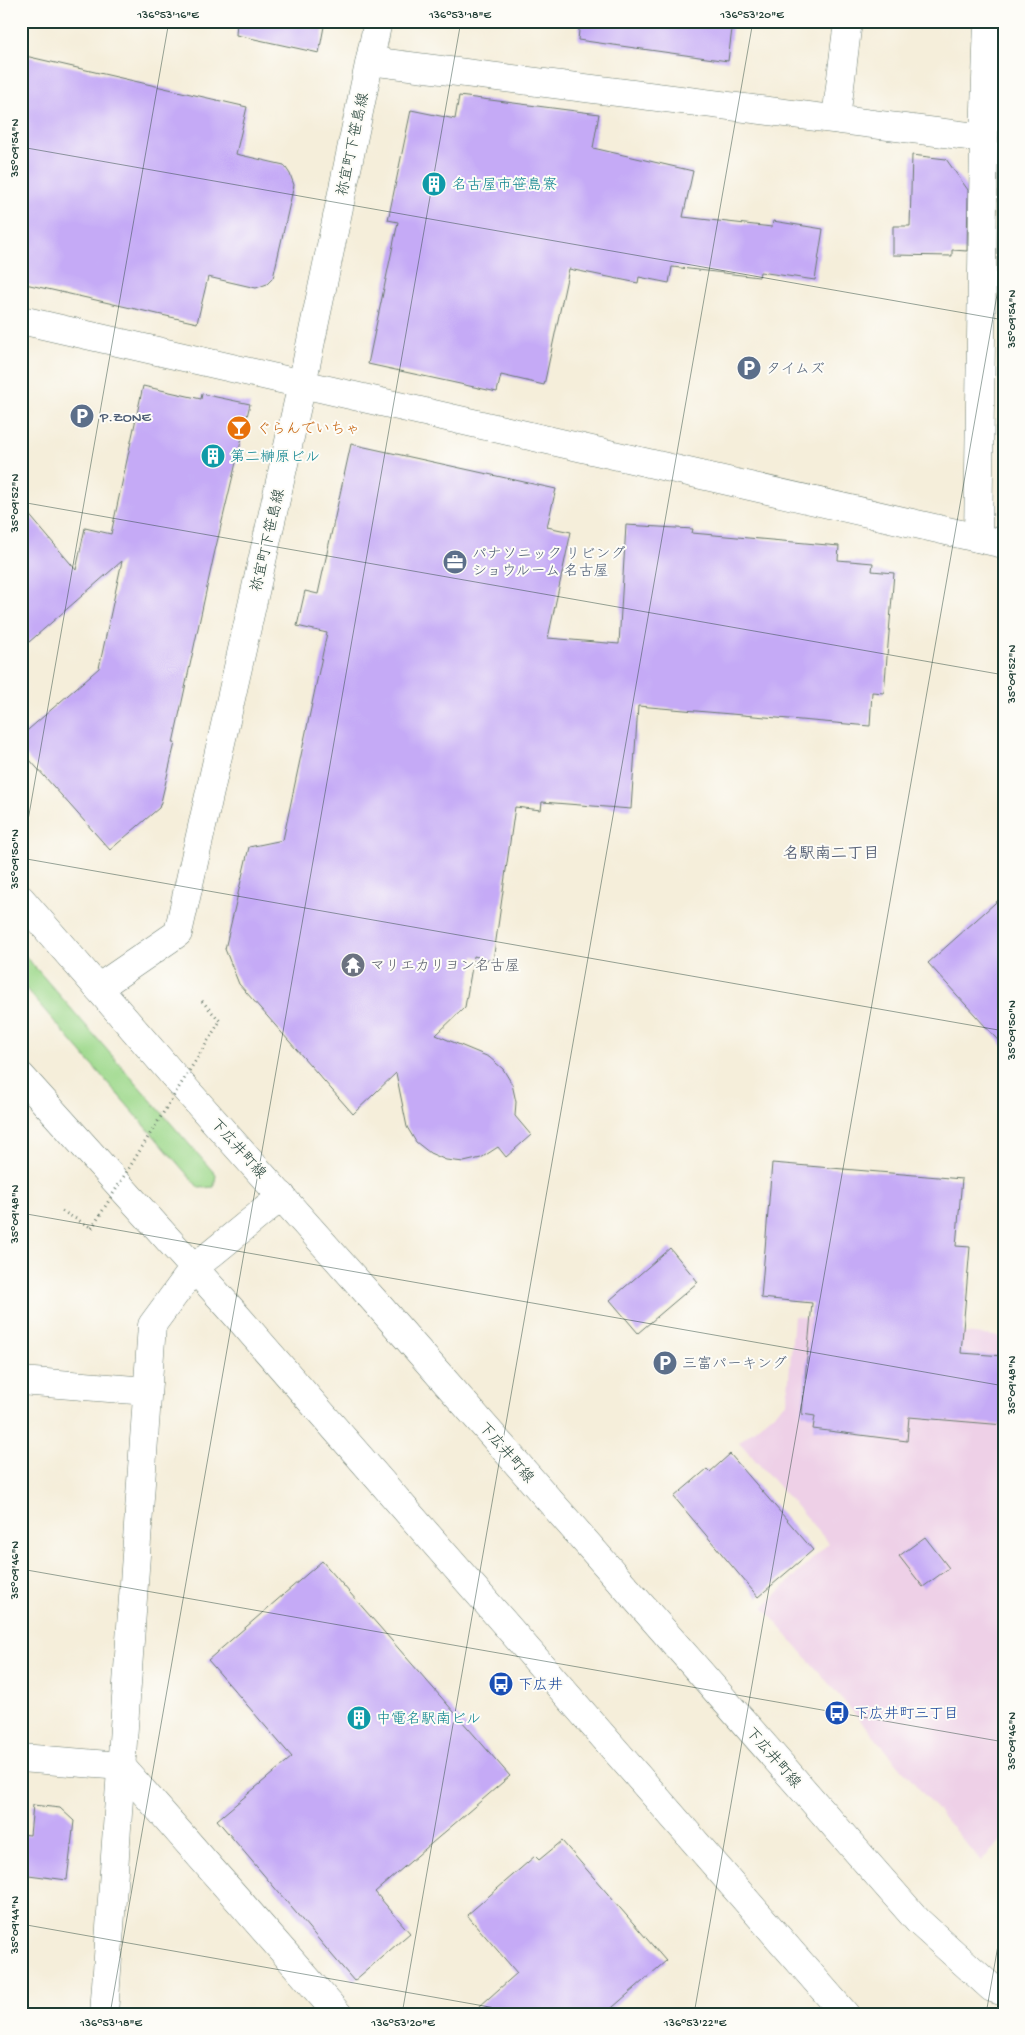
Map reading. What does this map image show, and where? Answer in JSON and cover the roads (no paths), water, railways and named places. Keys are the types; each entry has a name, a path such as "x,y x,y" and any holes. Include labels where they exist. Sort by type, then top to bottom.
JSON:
{"street":[{"name":"祢宜町下笹島線","path":"98,988 178,933 302,384 378,21"},
{"path":"836,119 848,21"},
{"path":"21,320 991,541 984,138 988,21"},
{"path":"370,61 984,138"},
{"name":"下広井町線","path":"21,899 176,1079 282,1196 918,1921 992,1988 1004,1992"},
{"path":"21,1076 194,1268 843,2013"},
{"path":"104,2014 152,1325 194,1268 282,1196"},
{"path":"21,1381 147,1391"},
{"path":"21,1758 121,1766 338,2014"}],"place":[{"name":"名古屋市笹島寮","path":"434,184"},
{"name":"タイムズ","path":"749,368"},
{"name":"P.ZONE","path":"82,416"},
{"name":"ぐらんでいちゃ","path":"239,428"},
{"name":"第二榊原ビル","path":"213,456"},
{"name":"パナソニック リビング ショウルーム 名古屋","path":"455,562"},
{"name":"マリエカリヨン名古屋","path":"353,965"},
{"name":"三富パーキング","path":"665,1363"},
{"name":"下広井","path":"501,1684"},
{"name":"下広井町三丁目","path":"837,1713"},
{"name":"中電名駅南ビル","path":"359,1718"}],"district":[{"name":"名駅南二丁目","path":"831,852"}]}
